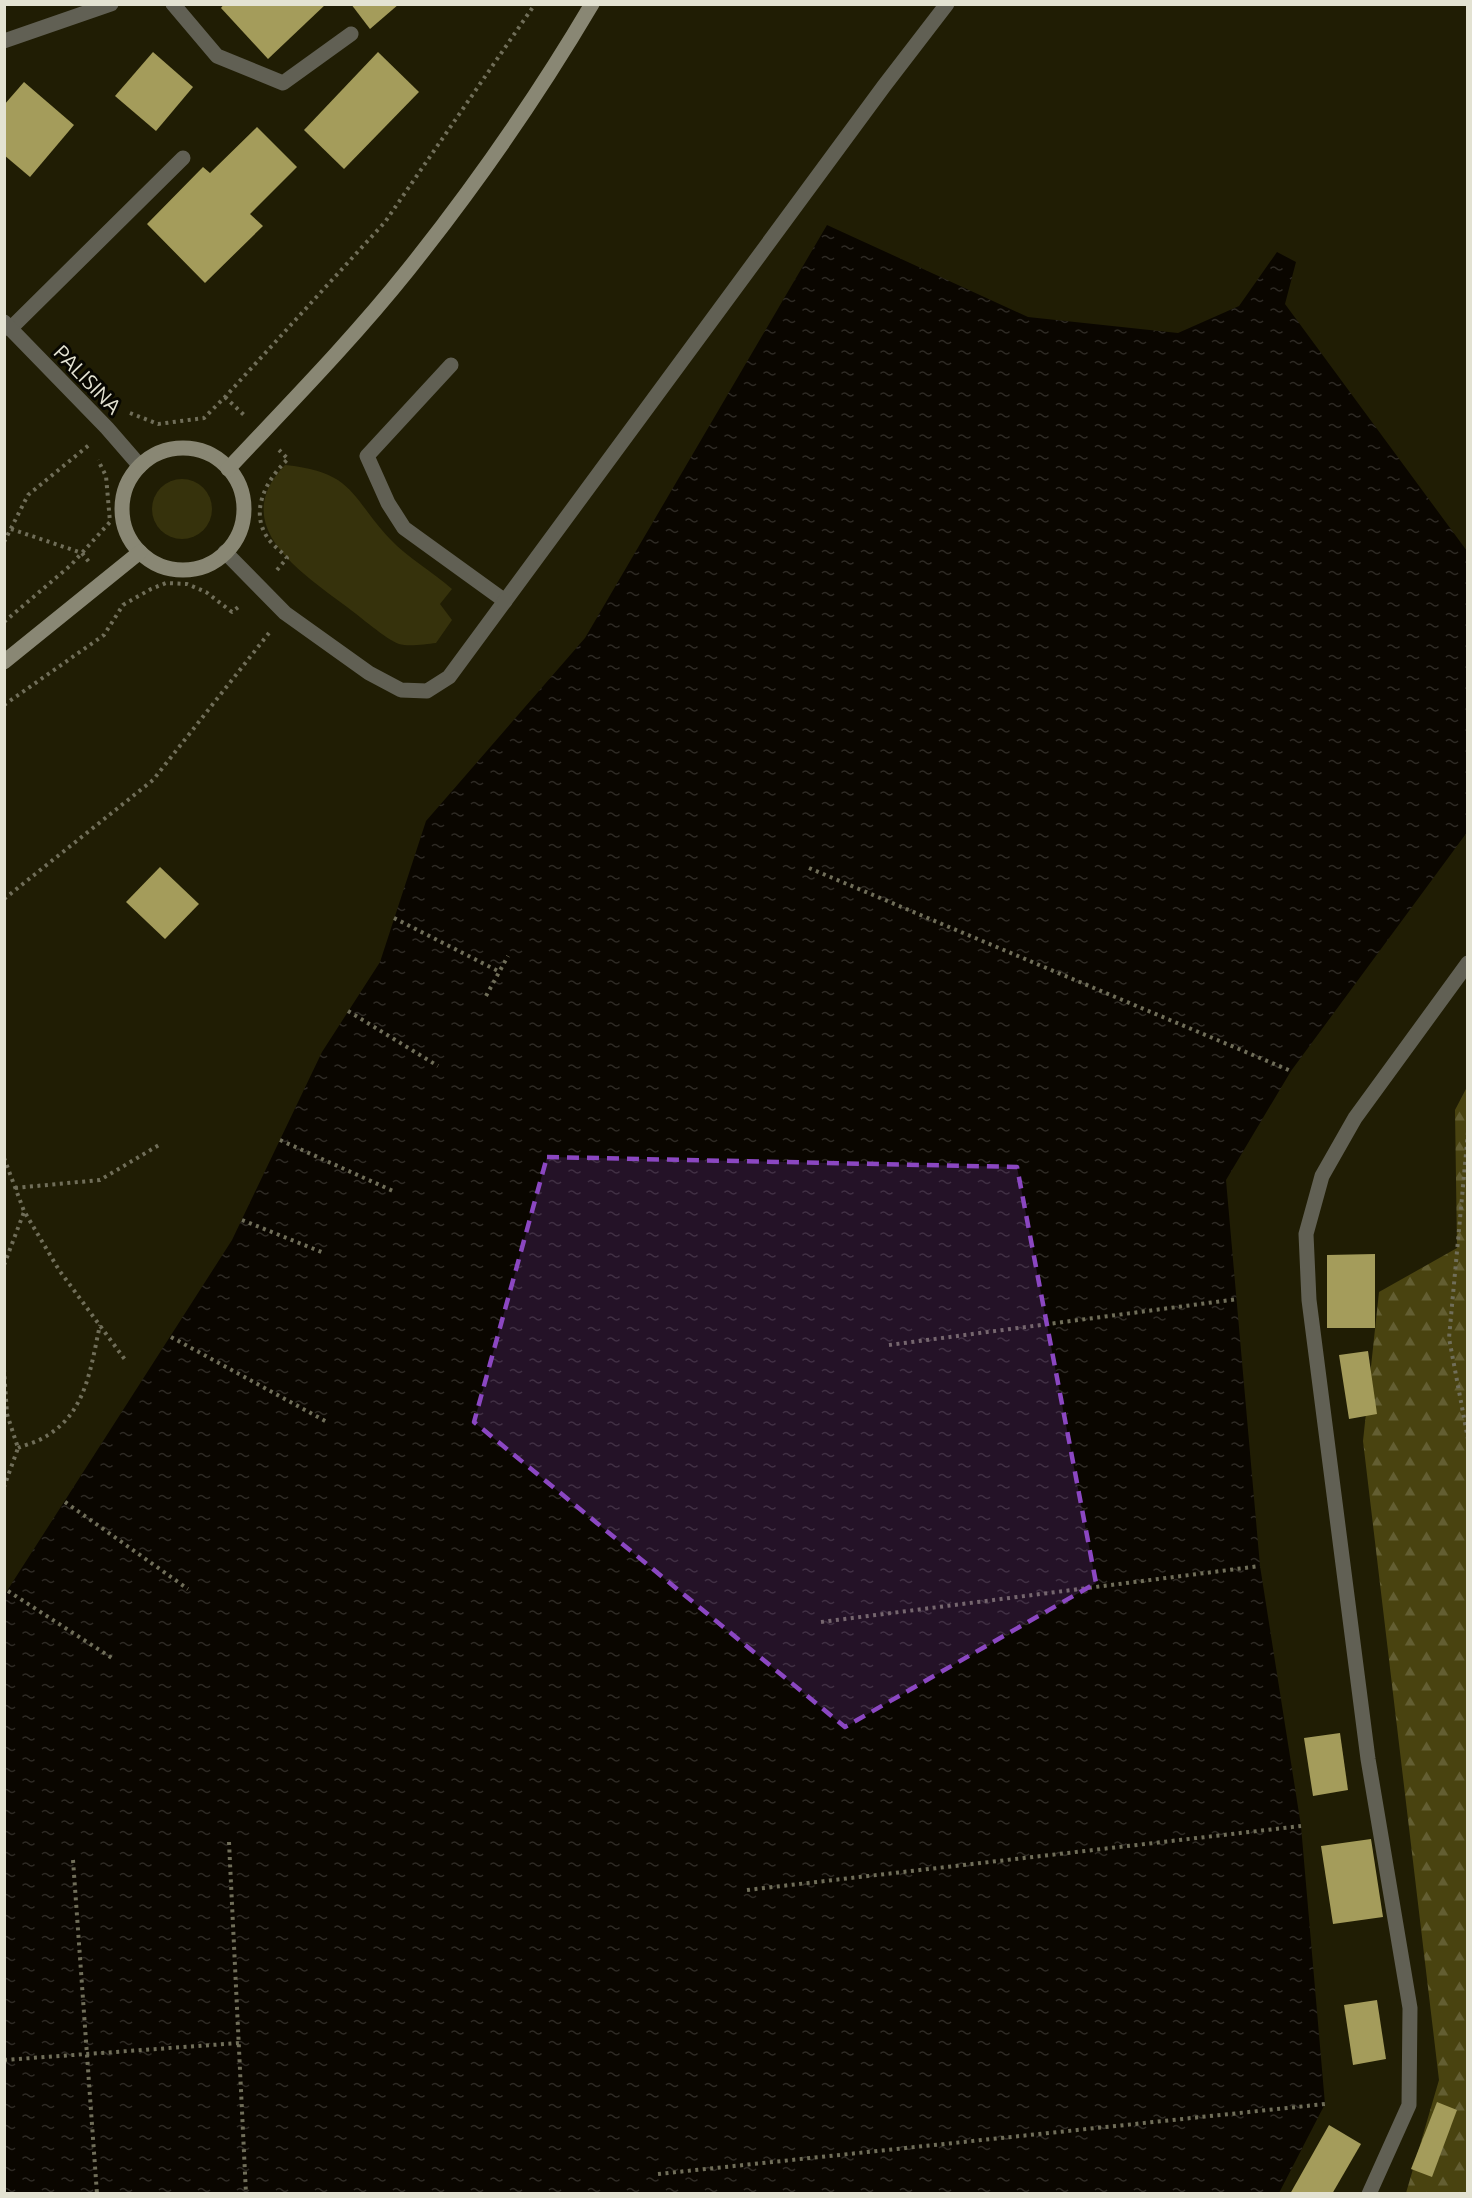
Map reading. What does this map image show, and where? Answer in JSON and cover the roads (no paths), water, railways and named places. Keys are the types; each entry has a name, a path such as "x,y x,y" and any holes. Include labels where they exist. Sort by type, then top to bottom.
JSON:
{"main road":[{"path":"228,469 327,364 408,270 503,143 592,4"},
{"path":"179,448 211,455 228,469 240,488 243,511 238,533 225,552 205,566 182,570 159,566 140,552 126,532 122,509 127,486 140,466 158,454 179,448"},
{"path":"4,662 140,552"}],"street":[{"path":"4,42 111,4"},
{"path":"173,4 217,56 284,83 351,34"},
{"path":"225,552 285,613 369,674 401,690 427,691 449,677 947,4"},
{"path":"8,325 183,158"},
{"name":"PALISINA","path":"8,325 107,428 140,466"},
{"path":"450,365 367,456 388,503 404,528 505,600"},
{"path":"1369,2193 1409,2105 1410,2008 1368,1759 1309,1299 1306,1234 1322,1176 1355,1118 1467,963"}],"water":[{"path":"827,225 1028,317 1178,333 1239,306 1277,252 1296,262 1285,304 1467,551 1468,831 1291,1071 1226,1180 1260,1566 1301,1826 1325,2104 1279,2193 5,2193 5,1594 232,1240 322,1052 380,962 426,821 585,638"}]}
